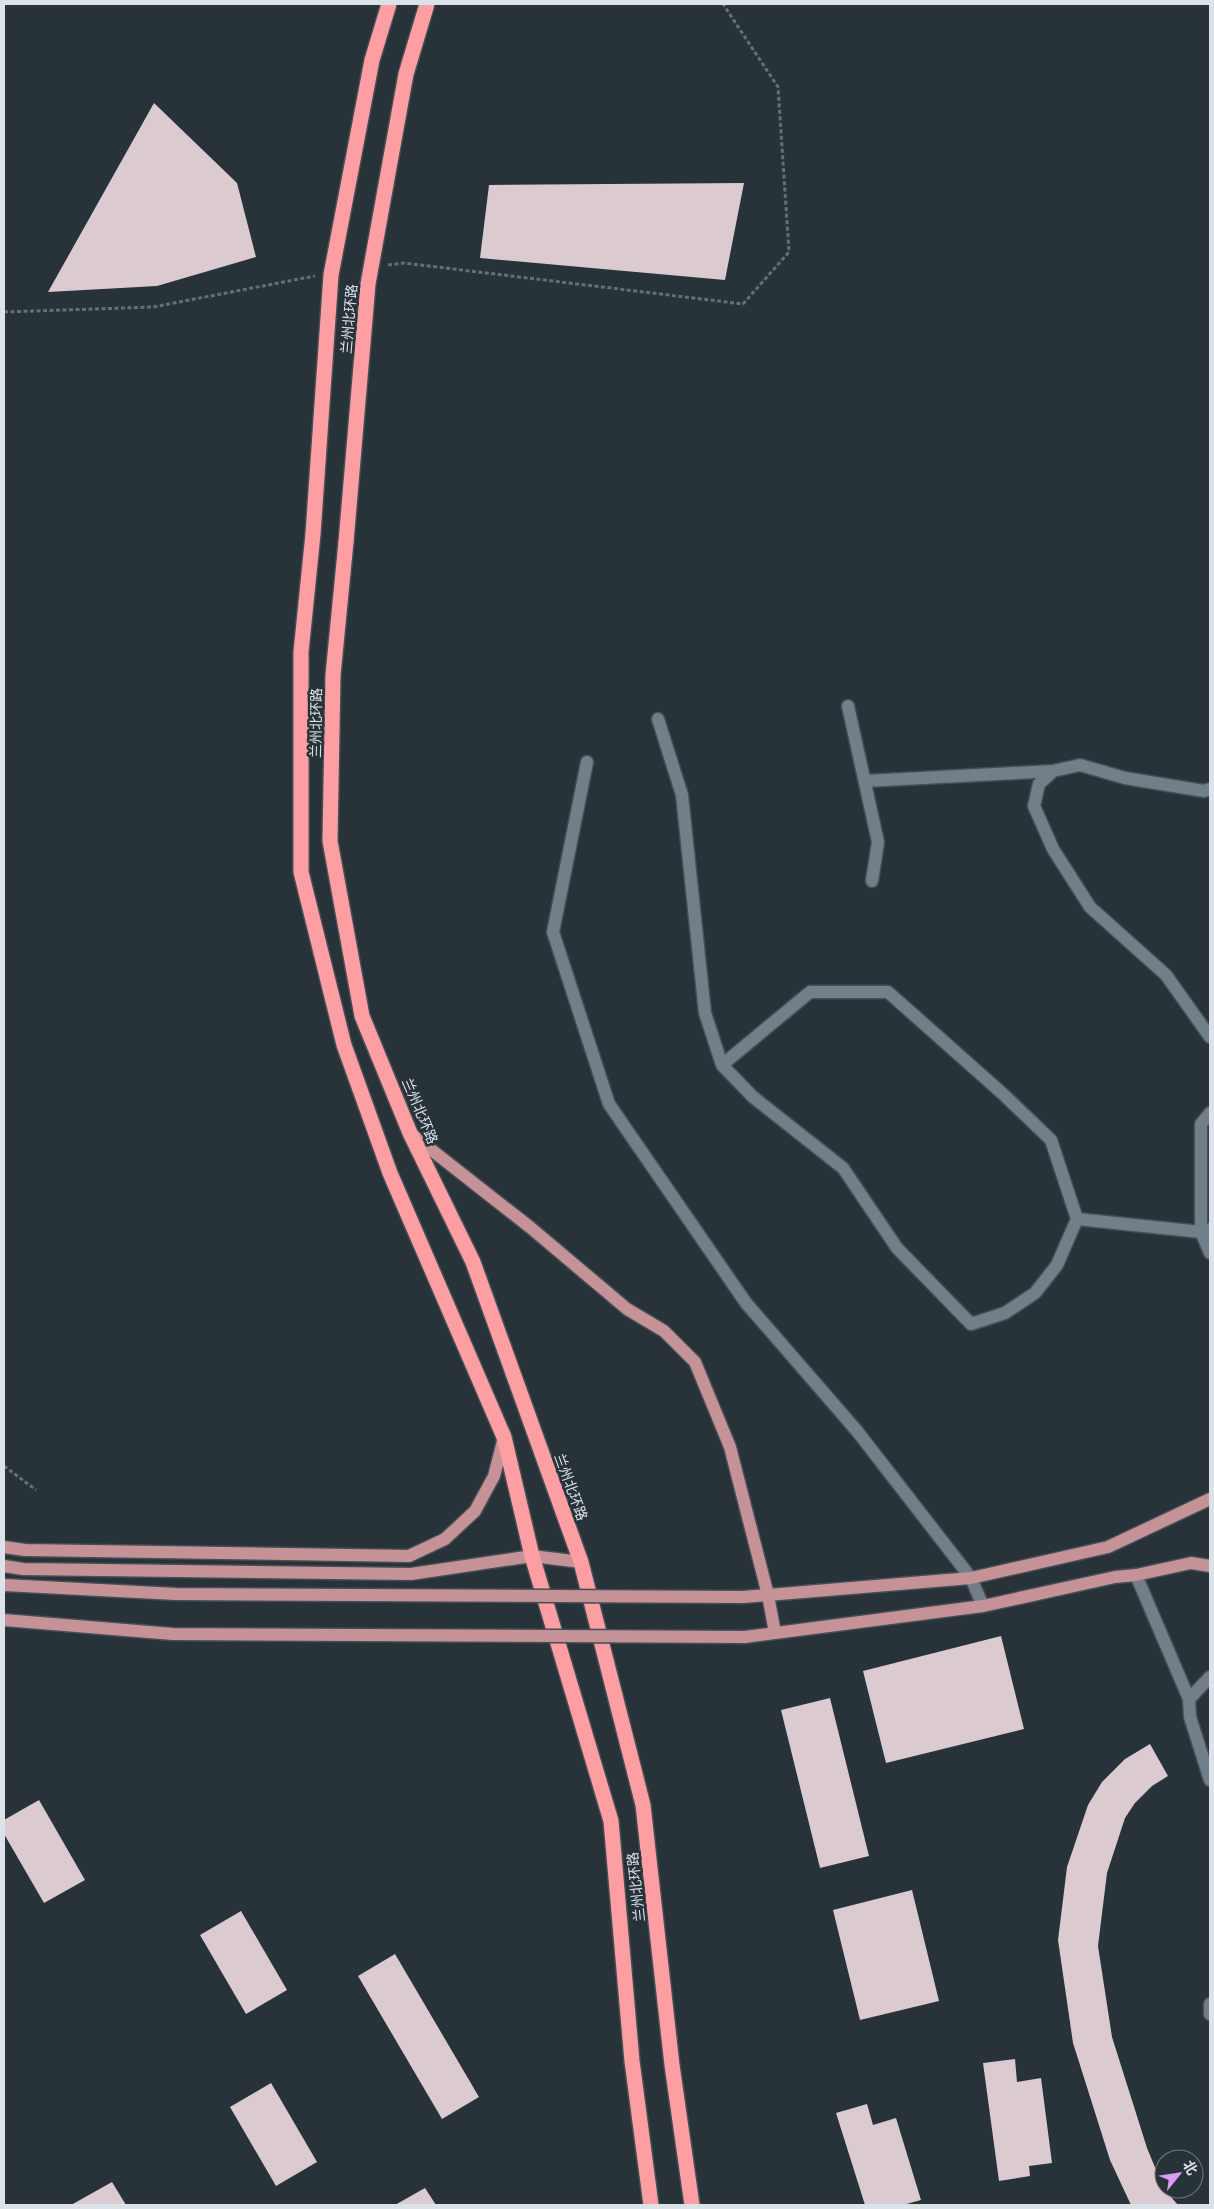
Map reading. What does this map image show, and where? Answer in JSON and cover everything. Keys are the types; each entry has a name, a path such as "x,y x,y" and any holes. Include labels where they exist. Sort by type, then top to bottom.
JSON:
{"highway":[{"name":"兰州北环路","path":"390,4 372,60 331,275 313,534 301,652 301,872 344,1045 384,1155 504,1437 532,1556 611,1821 632,2061 651,2205"},
{"name":"兰州北环路","path":"427,4 406,74 368,284 333,675 330,841 362,1016 410,1133 473,1262 581,1562 643,1805 672,2065 692,2205"}],"main road":[{"path":"410,1133 531,1228 628,1309 664,1331 695,1362 730,1447 768,1595 775,1633"},
{"path":"4,1547 25,1550 409,1556 445,1539 475,1511 494,1476 504,1437"},
{"path":"4,1585 176,1594 743,1597 971,1578 1108,1547 1210,1499"},
{"path":"4,1566 23,1570 411,1574 532,1556 581,1562"},
{"path":"4,1620 173,1634 745,1637 983,1606 1115,1577 1136,1575 1191,1563 1210,1566"}],"street":[{"path":"848,706 878,842 872,880"},
{"path":"658,719 682,795 705,1013 722,1065 753,1098 843,1168 897,1248 971,1324 1005,1313 1035,1293 1057,1265 1078,1219 1051,1140 1003,1094 888,992 810,992 722,1065"},
{"path":"587,762 553,932 610,1104 746,1303 858,1431 971,1578 983,1606"},
{"path":"866,781 1053,770 1080,764 1125,778 1204,790 1210,789"},
{"path":"1053,770 1039,784 1034,806 1053,849 1090,906 1166,975 1210,1037"},
{"path":"1210,1113 1201,1124 1206,1230 1210,1253"},
{"path":"1078,1219 1206,1230"},
{"path":"1136,1575 1189,1699 1190,1718 1210,1780"},
{"path":"1189,1699 1210,1677"},
{"path":"1210,2004 1210,2014"}],"path":[{"path":"386,265 404,262 744,304 789,252 778,87 723,4"},
{"path":"4,312 153,307 322,275"},
{"path":"4,1466 36,1490"}],"building":[{"path":"154,103 237,183 256,257 157,286 48,292"},
{"path":"744,183 725,280 480,258 489,185"},
{"path":"1001,1636 1024,1729 886,1763 863,1671"},
{"path":"830,1698 869,1856 820,1868 781,1710"},
{"path":"1150,1744 1168,1776 1152,1786 1135,1803 1125,1818 1107,1873 1098,1946 1112,2037 1154,2165 1154,2199 1173,2199 1178,2205 1131,2205 1110,2160 1073,2043 1058,1940 1067,1867 1088,1805 1102,1782 1125,1759"},
{"path":"39,1800 85,1880 44,1903 4,1834 4,1820"},
{"path":"912,1890 939,2001 860,2020 833,1910"},
{"path":"241,1911 287,1990 246,2014 200,1935"},
{"path":"395,1954 479,2097 442,2119 358,1976"},
{"path":"1015,2059 1017,2082 1041,2078 1052,2163 1029,2166 1030,2176 999,2181 983,2063"},
{"path":"271,2083 317,2162 276,2186 230,2107"},
{"path":"867,2104 873,2125 896,2118 921,2200 903,2205 865,2205 836,2113"},
{"path":"112,2182 126,2205 71,2205"},
{"path":"425,2188 436,2205 395,2205"}]}
